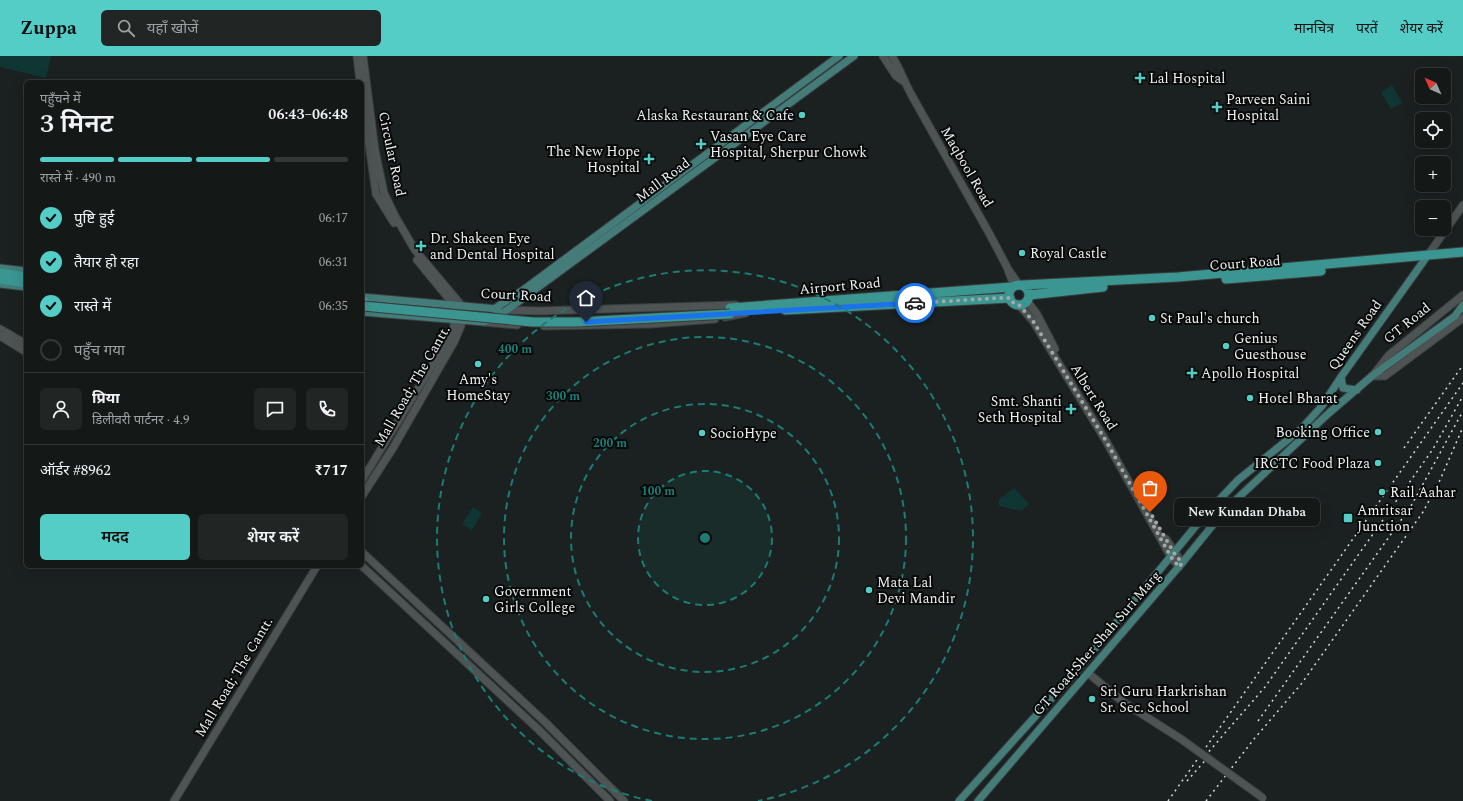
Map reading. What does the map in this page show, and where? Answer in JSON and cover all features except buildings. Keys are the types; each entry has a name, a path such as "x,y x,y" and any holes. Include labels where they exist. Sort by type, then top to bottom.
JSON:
{"highway":[{"path":"1426,258 1463,253"},
{"name":"Court Road","path":"1017,286 1178,277 1426,258"},
{"name":"Court Road","path":"1025,300 1050,292 1300,273 1426,258"},
{"path":"0,273 24,277"},
{"path":"0,279 24,283"},
{"path":"1017,286 1029,291 1025,300 1012,302 1010,298 1010,291 1017,286"},
{"name":"Airport Road","path":"730,311 1017,286"},
{"path":"364,302 533,322 575,322 730,311 746,313 1010,298"}],"main road":[{"path":"357,56 360,80"},
{"name":"Circular Road","path":"363,56 375,150 384,193 395,216 415,250 462,306"},
{"name":"Mall Road","path":"494,309 523,290 839,56"},
{"name":"Mall Road","path":"484,322 506,310 854,56"},
{"name":"Maqbool Road","path":"883,56 896,76 904,81"},
{"name":"Maqbool Road","path":"892,56 902,71 904,81 975,206 1017,286"},
{"name":"Circular Road","path":"364,109 376,194 418,262 454,305"},
{"path":"1426,258 1463,205"},
{"name":"Queens Road","path":"1301,428 1322,406 1426,258"},
{"path":"0,268 24,271"},
{"path":"0,284 24,287"},
{"name":"GT Road","path":"1372,376 1389,355 1463,295"},
{"name":"Albert Road","path":"1025,300 1037,314 1074,384 1108,436 1173,555 1181,565"},
{"name":"Court Road","path":"364,302 454,305 506,310 562,311 725,304 766,307"},
{"name":"Mall Road; The Cantt.","path":"364,493 393,448 459,334 458,320 454,305"},
{"path":"1455,316 1463,305"},
{"name":"Mall Road; The Cantt.","path":"364,477 452,333 462,306"},
{"name":"Court Road","path":"364,312 569,327 719,319 746,313"},
{"path":"1455,316 1463,312"},
{"name":"GT Road;Sher Shah Suri Marg","path":"978,801 1181,565 1224,510 1329,413 1372,376 1455,316"},
{"path":"1372,376 1385,376 1463,318"},
{"path":"0,328 24,343"},
{"path":"0,336 24,351"},
{"path":"1341,377 1343,388 1357,390"},
{"path":"1322,406 1329,413"},
{"name":"GT Road;Sher Shah Suri Marg","path":"959,801 1078,669 1204,516 1238,480 1301,428"},
{"path":"364,554 545,722 624,801"},
{"name":"Mall Road; The Cantt.","path":"174,801 316,568"},
{"path":"364,568 539,730 610,801"},
{"path":"1088,673 1124,702 1262,800"}],"shaded area":[{"path":"0,56 51,56 46,78 0,67"},
{"path":"1392,85 1402,103 1391,109 1381,92"},
{"path":"1014,488 1029,504 1021,511 999,506 999,499"},
{"path":"473,507 482,513 472,530 462,524"}],"railway":[{"path":"1404,448 1463,365"},
{"path":"1168,801 1463,383"},
{"path":"1205,756 1265,687 1433,449 1463,396"},
{"path":"1258,721 1411,506 1463,411"},
{"path":"1206,801 1254,739 1302,683 1423,512 1440,480 1463,427"},
{"path":"1187,781 1211,754"}],"way so far":[{"path":"915,303 1010,298 1012,302 1019,305 1033,321 1071,386 1106,441 1171,557 1179,567 1182,563 1174,553 1150,512"}],"place":[{"name":"Lal Hospital","path":"1140,78"},
{"name":"Parveen Saini Hospital","path":"1217,107"},
{"name":"Alaska Restaurant & Cafe","path":"802,115"},
{"name":"Vasan Eye Care Hospital, Sherpur Chowk","path":"701,144"},
{"name":"The New Hope Hospital","path":"649,159"},
{"name":"Dr. Shakeen Eye and Dental Hospital","path":"421,246"},
{"name":"Royal Castle","path":"1022,253"},
{"name":"St Paul's church","path":"1152,318"},
{"name":"Genius Guesthouse","path":"1226,346"},
{"name":"Amy's HomeStay","path":"478,364"},
{"name":"Apollo Hospital","path":"1192,373"},
{"name":"Hotel Bharat","path":"1250,398"},
{"name":"Smt. Shanti Seth Hospital","path":"1071,409"},
{"name":"Booking Office","path":"1378,432"},
{"name":"SocioHype","path":"702,433"},
{"name":"IRCTC Food Plaza","path":"1378,463"},
{"name":"Rail Aahar","path":"1382,492"},
{"name":"New Kundan Dhaba","path":"1150,512"},
{"name":"Amritsar Junction","path":"1348,518"},
{"name":"Mata Lal Devi Mandir","path":"869,590"},
{"name":"Government Girls College","path":"486,599"},
{"name":"Sri Guru Harkrishan Sr. Sec. School","path":"1092,699"}],"route":[{"path":"586,322 915,303"}]}
